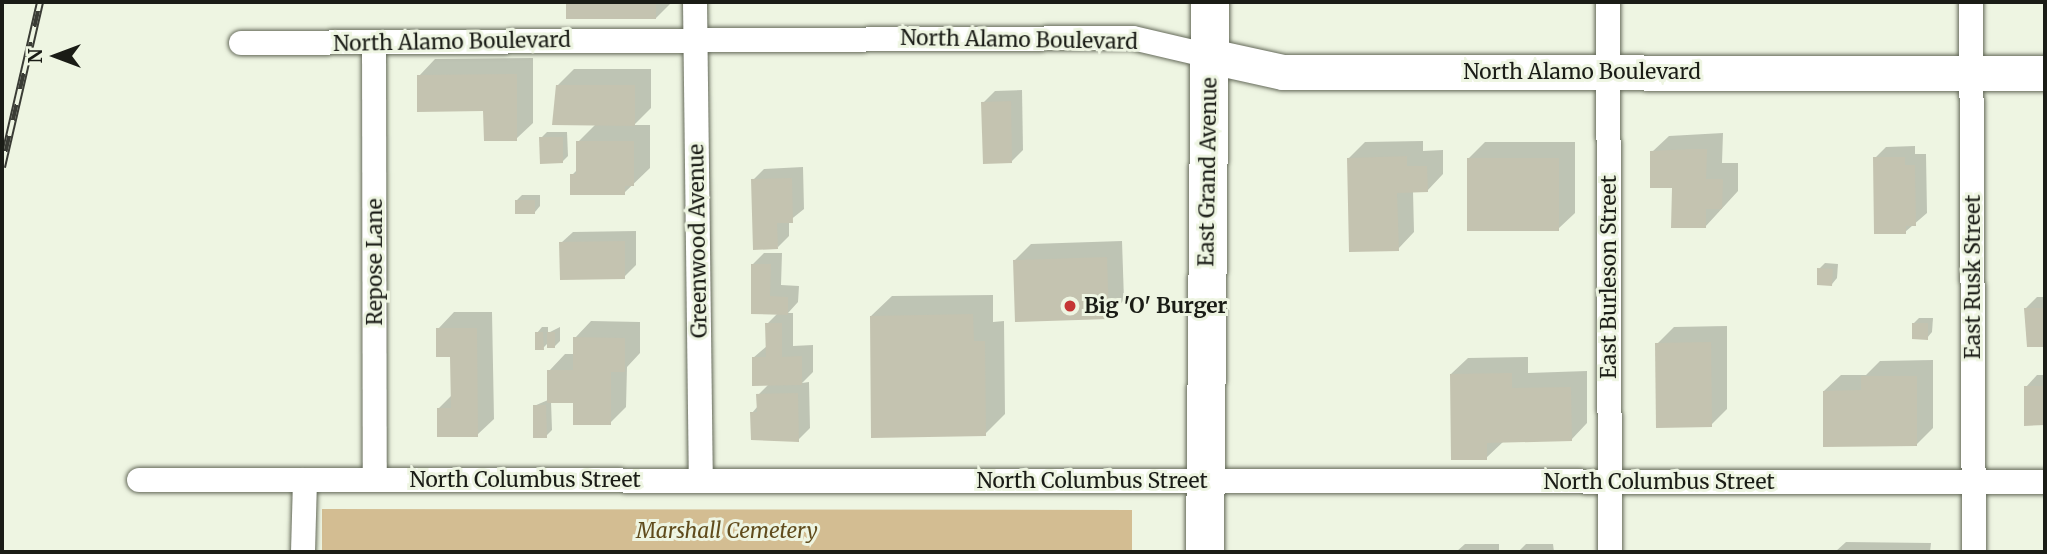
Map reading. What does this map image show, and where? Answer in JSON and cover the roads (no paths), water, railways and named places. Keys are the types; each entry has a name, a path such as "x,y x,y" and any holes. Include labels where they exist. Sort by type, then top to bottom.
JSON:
{"highway":[{"name":"East Grand Avenue","path":"1205,552 1210,2"}],"street":[{"name":"Greenwood Avenue","path":"695,2 701,481"},
{"name":"East Burleson Street","path":"1608,2 1610,552"},
{"name":"East Rusk Street","path":"1971,2 1973,552"},
{"name":"North Alamo Boulevard","path":"241,43 1132,38 1283,72 2045,73"},
{"name":"Repose Lane","path":"374,44 375,480"},
{"name":"North Columbus Street","path":"139,480 2045,482"},
{"path":"303,552 305,480"}],"railway":[{"path":"2,167 40,2"}],"place":[{"name":"Big 'O' Burger","path":"1070,306"}],"park label":[{"name":"Marshall Cemetery","path":"727,531"}]}
